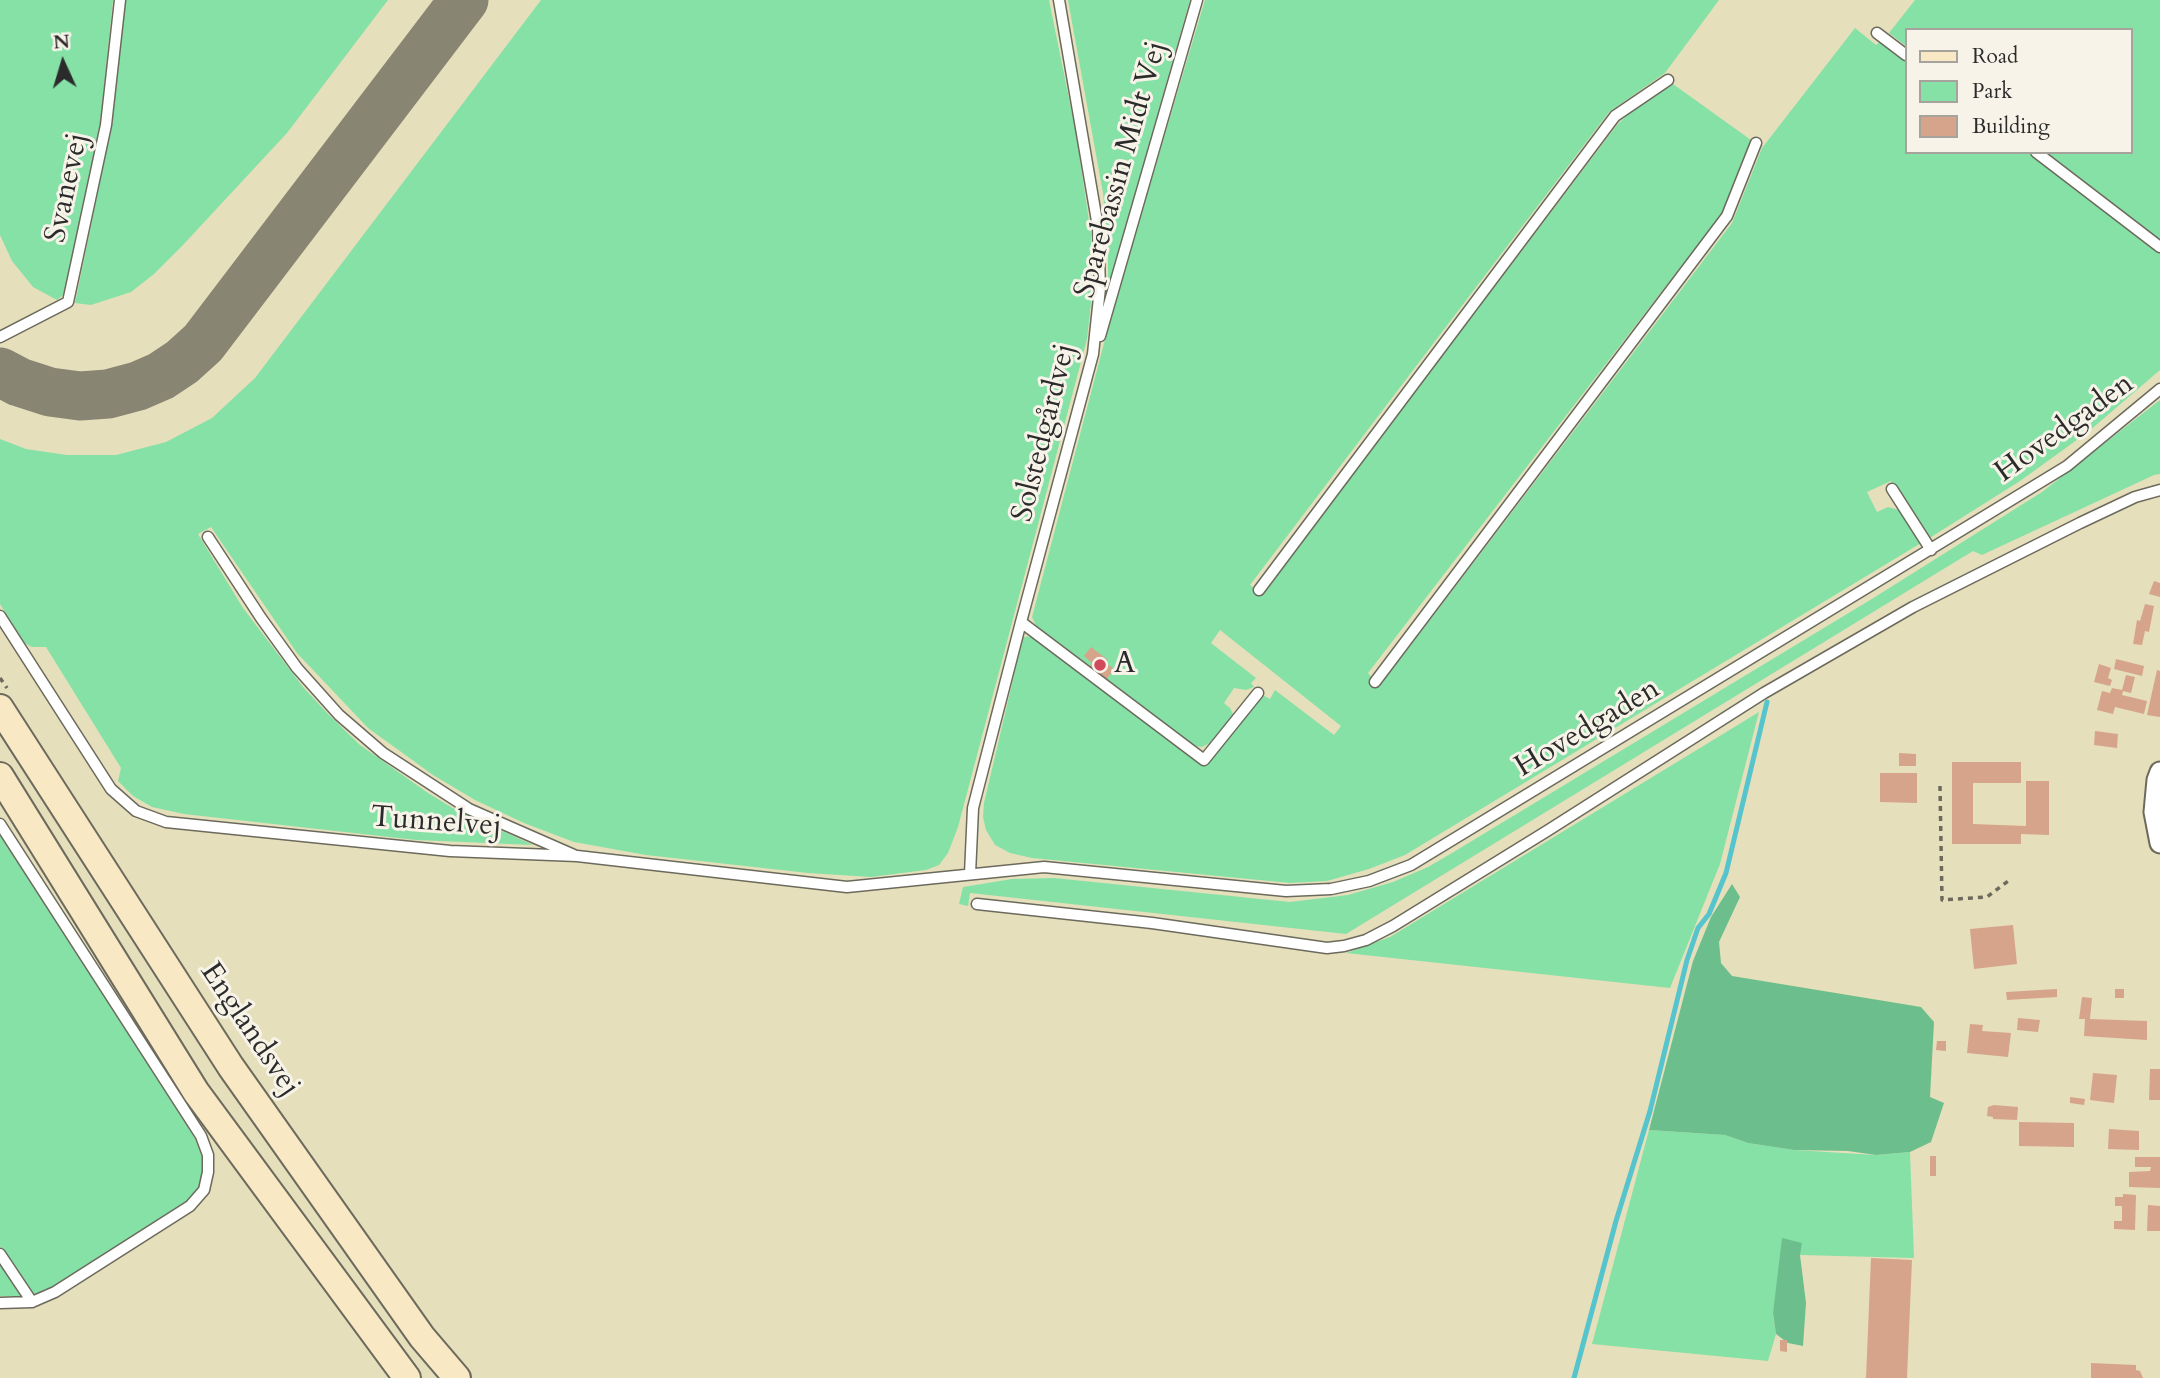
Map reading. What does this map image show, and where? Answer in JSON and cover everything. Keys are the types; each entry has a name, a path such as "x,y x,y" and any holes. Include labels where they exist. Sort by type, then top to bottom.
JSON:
{"main road":[{"name":"Englandsvej","path":"0,708 232,1067 422,1337 457,1378"},
{"path":"0,776 197,1092 407,1378"}],"street":[{"path":"2160,772 2154,812 2160,842"}],"lane":[{"name":"Svanevej","path":"0,337 68,302 106,125 120,0"},
{"name":"Solstedgårdvej","path":"970,874 973,808 1093,354 1100,288 1098,227 1059,0"},
{"name":"Sparebassin Midt Vej","path":"1093,354 1197,0"},
{"path":"1877,33 1904,53"},
{"path":"1259,590 1615,116 1668,80"},
{"path":"1375,682 1727,216 1756,143"},
{"path":"2039,154 2160,247"},
{"name":"Hovedgaden","path":"970,874 1044,867 1286,891 1331,889 1369,881 1411,865 2067,466 2160,388"},
{"path":"1892,489 1931,550"},
{"path":"977,904 1152,923 1327,948 1366,940 1535,838 1764,693 1913,607 2080,523 2136,497 2160,490"},
{"path":"208,537 297,668 339,715 383,753 469,809 577,856"},
{"name":"Tunnelvej","path":"0,616 111,789 136,811 166,822 450,851 577,856 847,887 970,874"},
{"path":"1020,622 1204,760 1258,693"},
{"path":"0,824 201,1136 208,1155 204,1190 190,1206 55,1292 32,1302 0,1303"},
{"path":"0,1254 32,1302"}],"path":[{"path":"1940,786 1942,900 1987,897 2011,879"}],"green space":[{"path":"0,0 113,0 100,124 66,283 63,295 57,300 33,287 12,261 0,235"},
{"path":"125,0 388,0 287,133 154,274 131,292 91,305 75,303 112,124"},
{"path":"541,0 1049,0 1076,133 1091,234 1092,294 1087,339 958,827 948,853 939,865 926,870 871,877 808,873 646,855 574,842 524,823 475,800 433,775 368,728 297,653 211,527 198,534 243,608 303,687 329,715 360,745 428,793 456,810 533,845 416,840 184,814 152,807 133,796 118,781 121,768 46,647 32,647 24,643 0,604 0,439 26,449 67,455 116,455 166,442 212,418 255,378"},
{"path":"1068,0 1190,0 1108,289 1108,244 1103,193"},
{"path":"1205,0 1719,0 1665,73 1609,112 1250,585 1262,594 1628,114 1673,84 1751,140 1722,213 1368,673 1379,687 1732,223 1762,148 1855,28 1876,45 1881,41 1904,59 1904,154 2030,154 2160,253 2160,370 2088,432 2020,481 1928,539 1891,481 1867,492 1877,512 1888,507 1899,510 1921,543 1405,855 1327,881 1290,883 1032,858 1010,853 995,845 986,830 984,803 1023,637 1035,636 1206,766 1261,694 1270,699 1275,690 1334,735 1341,726 1220,630 1211,643 1256,678 1251,683 1254,687 1246,690 1234,688 1224,703 1233,714 1229,721 1210,743 1202,747 1195,746 1036,626 1032,617 1113,309"},
{"path":"1915,0 2160,0 2160,240 2048,154 2132,154 2132,28 1904,28 1904,44 1889,33"},
{"path":"2160,400 2160,474 1982,555 1973,551 1346,934 970,893 968,906 959,904 963,887 1012,879 1054,878 1290,902 1348,895 1393,882 1452,853 1875,597 2042,492"},
{"path":"1759,712 1720,864 1670,988 1346,953 1390,937"},
{"path":"0,832 185,1119 202,1157 203,1173 198,1188 186,1203 71,1276 31,1295 0,1246"},
{"path":"1732,884 1740,897 1719,942 1721,963 1732,976 1921,1007 1934,1022 1930,1097 1944,1103 1931,1142 1910,1152 1876,1155 1848,1151 1794,1150 1748,1143 1725,1135 1649,1130 1693,961 1711,917"},
{"path":"1649,1130 1725,1135 1748,1143 1794,1150 1876,1155 1910,1152 1914,1258 1800,1255 1777,1288 1773,1313 1776,1334 1768,1361 1592,1344"},
{"path":"1782,1238 1802,1243 1800,1255 1806,1303 1803,1346 1788,1343 1776,1334 1773,1313"},
{"path":"0,1264 21,1297 0,1296"}],"building":[{"path":"2154,581 2160,583 2160,597 2149,594"},
{"path":"2145,604 2154,606 2149,632 2145,631 2142,645 2133,644 2137,620 2140,621"},
{"name":"A","path":"1091,647 1108,660 1106,663 1114,669 1106,680 1089,667 1092,663 1084,656"},
{"path":"2116,659 2144,666 2142,676 2114,669"},
{"path":"2099,664 2111,668 2108,678 2112,680 2110,686 2094,682"},
{"path":"2157,670 2160,671 2160,717 2147,715"},
{"path":"2126,675 2135,677 2131,693 2123,691 2122,695 2147,701 2144,714 2115,707 2113,714 2097,710 2102,691 2110,693 2112,688 2122,690"},
{"path":"2095,731 2118,734 2117,748 2094,745"},
{"path":"1899,753 1916,754 1916,766 1899,766"},
{"path":"1952,762 2021,762 2021,783 1973,783 1973,824 2026,826 2026,781 2049,781 2049,835 2021,834 2021,844 1952,844"},
{"path":"1880,773 1917,773 1917,803 1880,802"},
{"path":"2013,925 2017,964 1974,969 1970,929"},
{"path":"2057,989 2057,997 2007,1000 2006,992"},
{"path":"2115,989 2124,989 2124,998 2115,998"},
{"path":"2082,997 2092,998 2090,1019 2147,1021 2147,1040 2084,1036 2085,1019 2079,1019"},
{"path":"2018,1018 2040,1020 2038,1032 2017,1030"},
{"path":"1970,1024 1983,1025 1982,1031 2011,1033 2008,1057 1967,1053"},
{"path":"1937,1041 1946,1041 1946,1051 1936,1050"},
{"path":"2150,1069 2160,1069 2160,1100 2149,1100"},
{"path":"2093,1073 2117,1075 2114,1103 2090,1100"},
{"path":"2070,1097 2085,1099 2084,1105 2070,1103"},
{"path":"1988,1107 2018,1107 2017,1120 1993,1119 1987,1116"},
{"path":"2019,1122 2074,1123 2074,1147 2019,1146"},
{"path":"2109,1129 2139,1131 2139,1150 2108,1149"},
{"path":"1930,1156 1936,1156 1936,1176 1930,1176"},
{"path":"2135,1157 2160,1157 2160,1188 2129,1187 2129,1172 2150,1171 2151,1167 2135,1167"},
{"path":"2123,1194 2136,1195 2135,1230 2114,1229 2114,1221 2122,1221 2122,1206 2115,1206 2115,1197 2123,1197"},
{"path":"2148,1205 2160,1206 2160,1231 2147,1231"},
{"path":"1871,1258 1912,1260 1907,1378 1866,1378"},
{"path":"1780,1340 1787,1340 1787,1352 1780,1351"},
{"path":"2091,1363 2136,1365 2136,1370 2140,1371 2143,1378 2091,1378"}],"waterway":[{"path":"1574,1378 1616,1221 1650,1111 1687,960 1698,928 1709,914 1726,873 1767,702"}],"taxiway":[{"path":"0,372 19,382 50,392 80,396 108,394 138,386 161,376 182,362 203,343 464,0"}],"place":[{"name":"A","path":"1100,665"}]}
